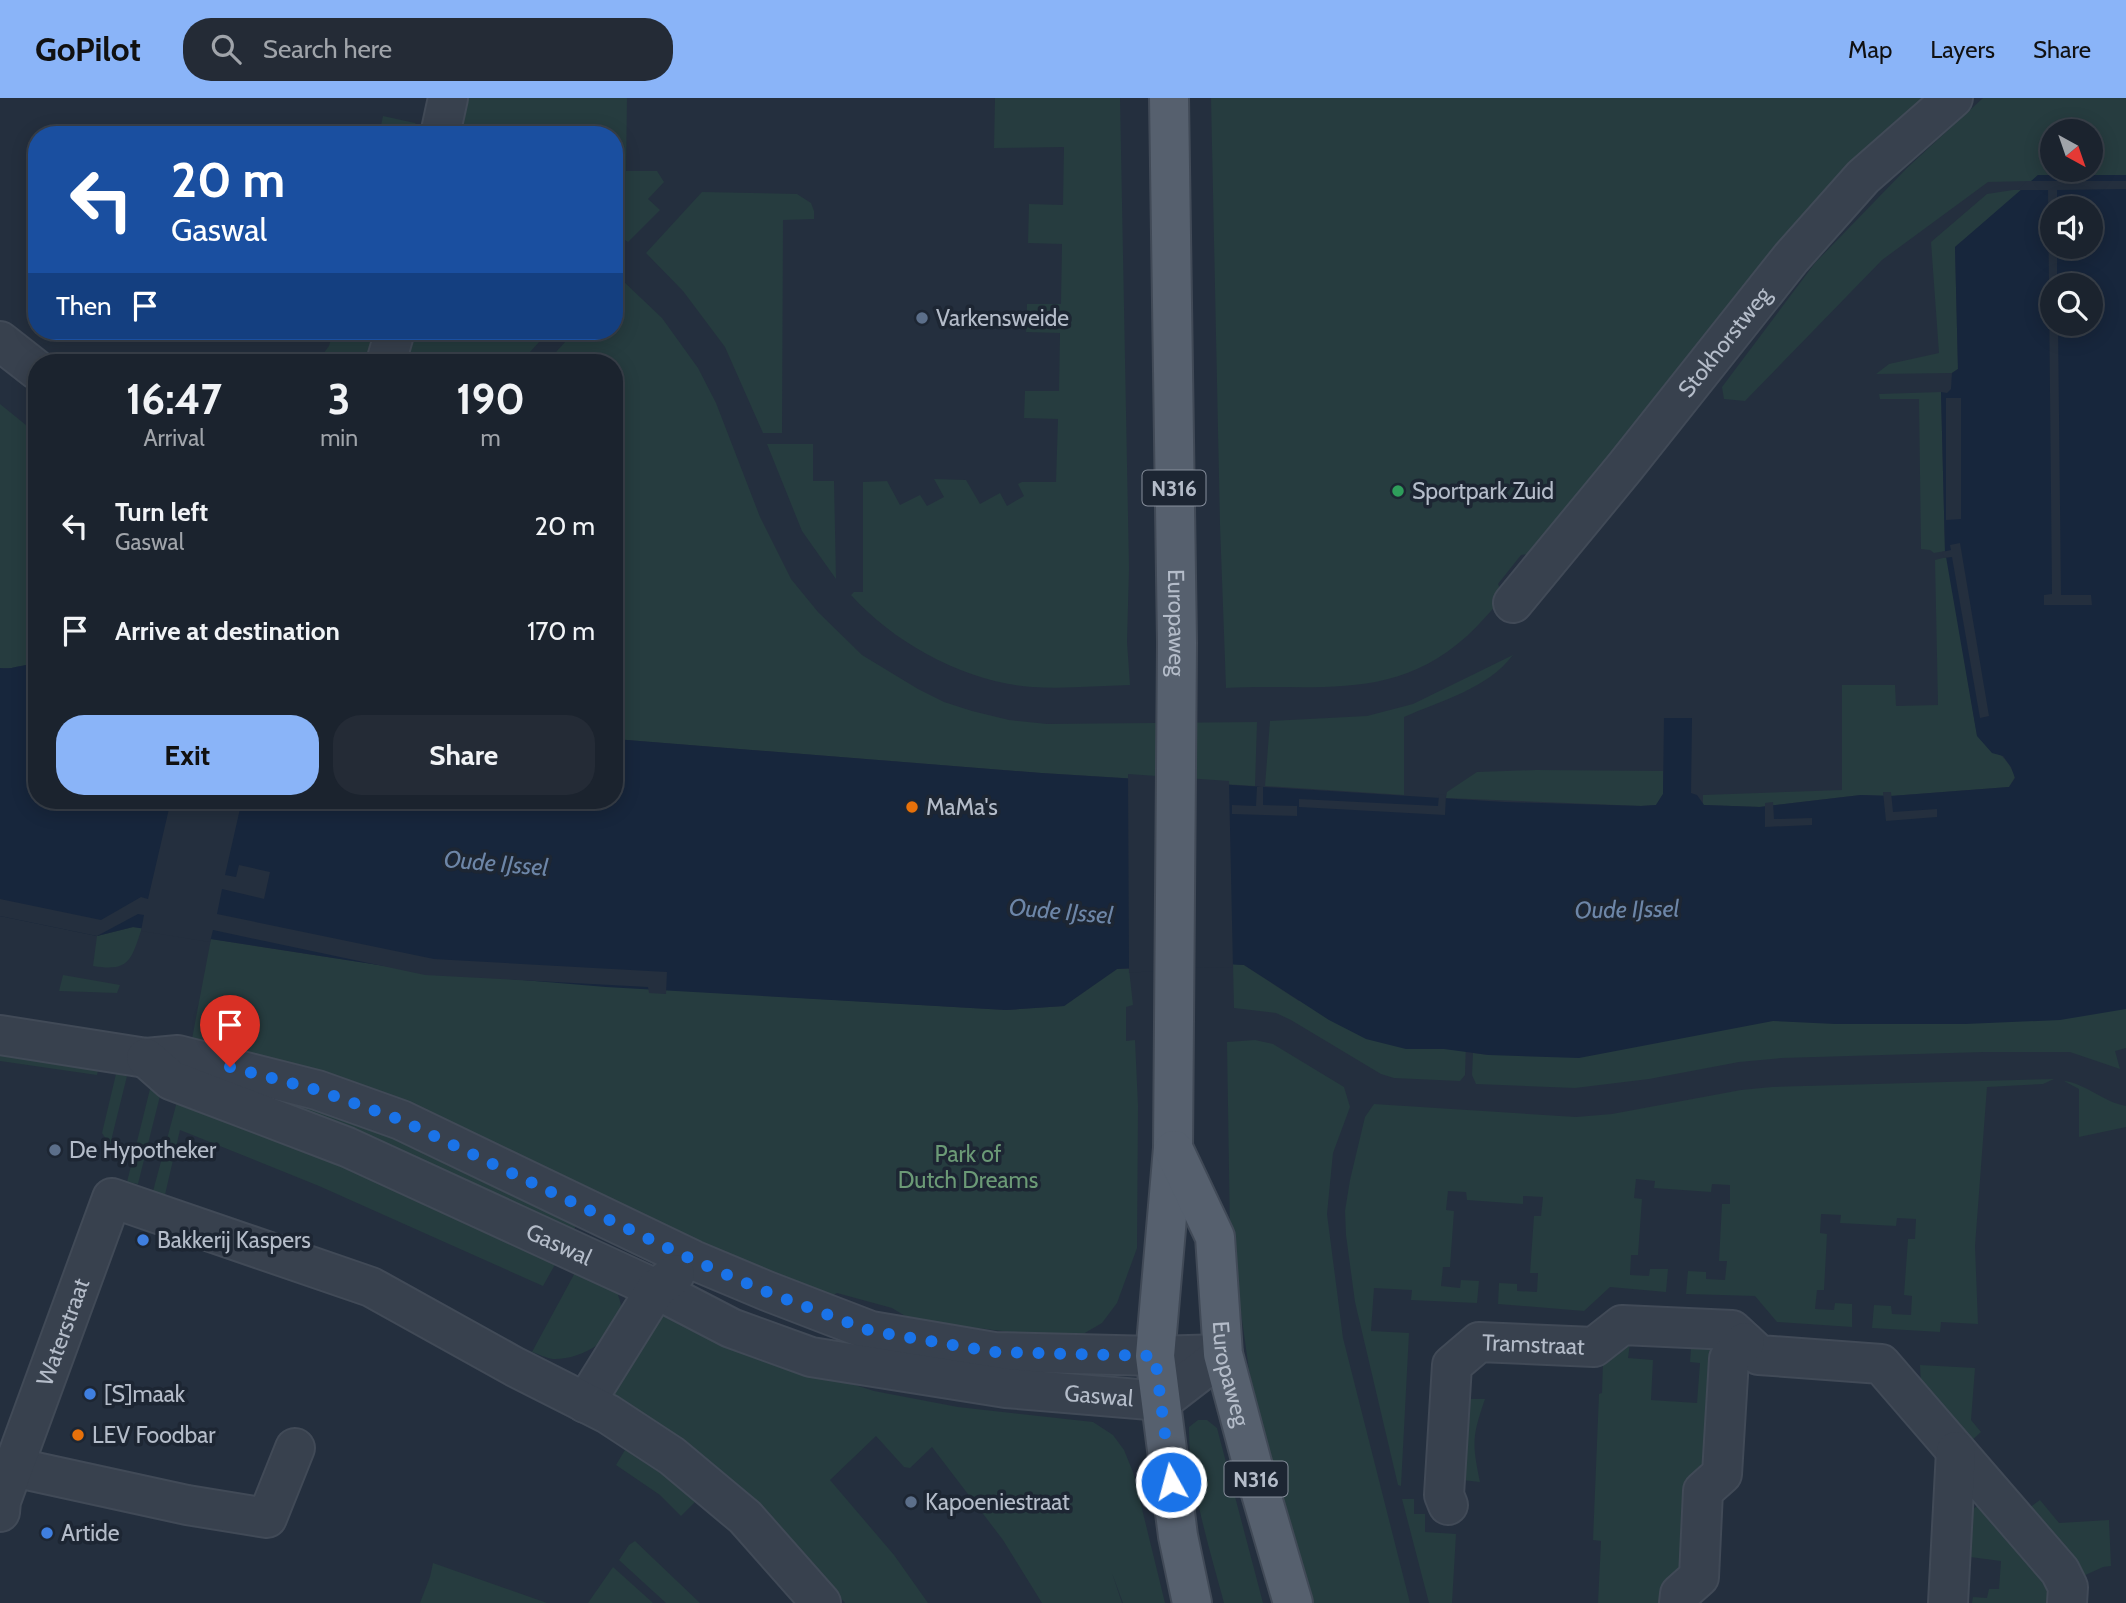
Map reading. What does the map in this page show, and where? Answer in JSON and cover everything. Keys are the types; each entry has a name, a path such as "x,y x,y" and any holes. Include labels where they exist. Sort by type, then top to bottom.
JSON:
{"main road":[{"name":"Europaweg","path":"1169,98 1177,643 1174,1148 1155,1356 1178,1536 1192,1603"},
{"name":"Europaweg","path":"1174,1148 1215,1237 1223,1354 1293,1603"}],"street":[{"path":"442,126 448,98"},
{"name":"Stokhorstweg","path":"1513,603 1791,258 1863,177 1953,98"},
{"path":"0,341 28,363"},
{"path":"0,1035 146,1058"},
{"name":"Gaswal","path":"146,1058 178,1055 218,1064 317,1090 401,1120 693,1260 767,1292 871,1331 994,1352 1155,1356 1223,1354"},
{"name":"Gaswal","path":"146,1058 171,1080 347,1147 656,1289 731,1328 811,1357 1006,1388 1162,1401 1223,1354"},
{"name":"Waterstraat","path":"0,1512 5,1489 112,1198 371,1287 585,1403"},
{"path":"693,1260 656,1289 585,1403 608,1414 672,1456 745,1517 821,1603"},
{"name":"Tramstraat","path":"1448,1505 1444,1494 1452,1364 1479,1342 1594,1347 1622,1325 1732,1330 1759,1355 1881,1364 2060,1571 2068,1587 2067,1603"},
{"path":"1679,1603 1680,1594 1699,1577 1703,1491 1722,1474 1730,1359 1745,1342"},
{"path":"5,1489 187,1505 267,1518 295,1448"},
{"path":"1948,1603 1956,1451"}],"green space":[{"path":"468,98 627,98 626,171 657,171 664,182 648,199 660,210 628,242 623,239 623,126 462,126"},
{"path":"995,98 1120,98 1129,568 1127,642 1130,685 1032,687 1007,684 957,669 910,644 869,613 851,595 854,592 863,592 863,482 887,481 900,505 920,495 927,506 944,497 934,479 966,480 980,504 1000,493 1007,506 1024,496 1018,484 1022,482 1056,482 1058,419 1024,418 1025,391 1059,391 1060,333 1026,332 1027,304 1061,304 1062,244 1028,243 1029,204 1063,205 1064,147 994,148"},
{"name":"Sportpark Zuid","path":"1211,98 1925,98 1541,552 1521,555 1498,584 1504,597 1467,636 1439,657 1411,672 1382,681 1322,687 1226,688"},
{"path":"1983,98 2126,98 2126,175 2104,175 2104,119 2040,119 2040,175 2032,181 1988,182 1882,260 1745,401 1724,399 1722,387 1815,263 1907,168"},
{"path":"383,116 415,123 418,126 381,126"},
{"path":"2023,190 1955,247 1958,369 1952,373 1876,374 1889,364 1939,353 1931,242 1987,194"},
{"path":"702,192 797,194 811,203 814,211 814,219 783,220 782,433 763,433 725,347 683,291 646,253"},
{"path":"623,281 662,318 698,368 716,403 760,517 791,579 818,612 862,655 944,702 1009,720 1047,724 1257,722 1255,786 1041,773 623,740 623,354 554,354 567,340 623,340"},
{"path":"331,340 374,340 369,354 323,354"},
{"path":"412,340 541,340 528,354 409,354"},
{"path":"1941,392 1945,551 1934,553 1921,549 1919,399 1880,399 1879,394"},
{"path":"0,404 28,427 28,665 0,668"},
{"path":"767,444 813,444 813,481 834,481 836,579 802,531"},
{"path":"1947,557 1977,735 2008,764 2015,777 2009,787 1891,796 1861,795 1759,807 1703,805 1703,795 1842,790 1842,685 1895,685 1896,706 1938,705 1935,560"},
{"path":"1513,655 1490,677 1477,685 1404,717 1404,795 1265,786 1270,721 1367,716 1413,704"},
{"path":"1663,771 1663,794 1656,805 1641,806 1446,798 1447,792 1477,772"},
{"path":"133,927 142,928 127,961 115,967 93,966 97,936"},
{"name":"Park of Dutch Dreams","path":"211,939 418,971 672,990 1006,1010 1064,1006 1117,969 1129,969 1133,1005 1126,1007 1126,1041 1135,1040 1138,1106 1137,1248 1117,1303 1102,1323 1083,1334 1062,1337 912,1320 892,1308 837,1293 821,1301 191,1044"},
{"path":"1233,964 1244,965 1299,1001 1304,998 1466,1042 1465,1075 1460,1081 1394,1078 1381,1074 1276,1013 1234,1008"},
{"path":"63,975 120,985 117,993 59,991"},
{"path":"2126,1003 2126,1048 2115,1051 2120,1069 2070,1052 1984,1052 1782,1058 1739,1062 1649,1079 1575,1088 1476,1084 1472,1075 1473,1053 1488,1055 1759,1017"},
{"path":"1255,1040 1273,1044 1344,1087 1350,1107 1333,1153 1327,1214 1343,1338 1410,1603 1308,1603 1279,1501 1249,1370 1230,1234 1227,1042"},
{"path":"0,1052 99,1066 97,1075 0,1061"},
{"path":"199,1072 328,1107 580,1218 568,1241"},
{"path":"116,1074 127,1076 110,1145 102,1133"},
{"path":"2054,1079 2043,1084 1987,1087 1975,1246 1978,1324 1941,1322 1940,1332 1872,1328 1874,1305 1891,1306 1892,1314 1911,1315 1912,1296 1904,1295 1908,1239 1915,1239 1916,1219 1897,1218 1896,1226 1840,1223 1841,1215 1821,1214 1820,1233 1827,1234 1824,1290 1817,1290 1815,1309 1834,1310 1835,1303 1852,1304 1852,1327 1777,1322 1755,1296 1686,1294 1688,1271 1706,1272 1706,1279 1725,1280 1727,1261 1719,1261 1722,1204 1730,1204 1730,1185 1712,1184 1711,1192 1654,1188 1655,1181 1636,1179 1634,1198 1642,1199 1638,1255 1631,1255 1630,1275 1649,1276 1650,1269 1668,1269 1666,1292 1610,1287 1584,1311 1498,1304 1499,1283 1517,1284 1517,1291 1537,1292 1538,1273 1530,1273 1534,1216 1541,1216 1543,1197 1523,1196 1523,1204 1467,1200 1466,1192 1448,1191 1446,1210 1454,1211 1450,1267 1443,1267 1441,1286 1460,1288 1461,1280 1479,1281 1477,1303 1411,1300 1412,1290 1374,1288 1371,1331 1409,1333 1401,1486 1398,1485 1355,1302 1346,1235 1345,1211 1350,1180 1365,1117 1374,1104 1576,1117 1612,1114 1741,1090 1772,1087"},
{"path":"2064,1081 2126,1106 2126,1127 2079,1137 2079,1089"},
{"path":"151,1085 162,1088 138,1184 127,1182"},
{"path":"179,1094 322,1149 557,1261 543,1286 319,1186 180,1130 164,1199 152,1195"},
{"path":"577,1269 617,1291 621,1307 619,1318 606,1338 575,1356 553,1359 532,1352"},
{"path":"669,1314 811,1371 874,1391 958,1407 1093,1422 1113,1435 1124,1450 1133,1472 1165,1603 1123,1603 1112,1573 1122,1603 1042,1603 1003,1540 932,1447 910,1468 904,1467 876,1436 830,1480 894,1555 928,1603 845,1603 802,1551 734,1483 615,1396 615,1388 661,1315"},
{"path":"1630,1343 1628,1358 1653,1360 1651,1400 1697,1403 1700,1363 1690,1362 1691,1348 1715,1349 1711,1425 1685,1566 1666,1581 1665,1603 1598,1603 1601,1541 1593,1540 1599,1394 1602,1393 1603,1361"},
{"path":"1920,1365 1975,1368 1971,1420 1981,1432 1970,1442 1921,1384"},
{"path":"1470,1399 1485,1399 1475,1440 1480,1482 1462,1480"},
{"path":"1198,1420 1207,1420 1217,1428 1263,1603 1224,1603 1192,1470 1189,1427"},
{"path":"625,1450 696,1501 681,1516 660,1495 616,1465"},
{"path":"1402,1499 1414,1499 1414,1514 1425,1514 1425,1532 1456,1534 1452,1603 1429,1603"},
{"path":"2040,1500 2059,1523 2109,1520 2111,1566 2079,1578 2029,1508"},
{"path":"1983,1502 2048,1575 2049,1603 1972,1603 1973,1597 1987,1598 1989,1589 1999,1589 2001,1561 1970,1557 1973,1509"},
{"path":"635,1541 700,1603 666,1603 619,1560"},
{"path":"433,1563 547,1603 420,1603"},
{"path":"613,1567 653,1603 588,1603"}],"water":[{"name":"Oude IJssel","path":"2038,175 2040,182 2104,182 2104,175 2126,175 2126,1009 2060,1020 1965,1024 1773,1021 1579,1058 1489,1055 1444,1049 1406,1049 1366,1039 1329,1020 1244,965 1203,963 1117,969 1064,1006 1006,1010 606,987 418,971 133,927 97,936 0,916 0,668 27,665 28,809 623,809 623,740 1041,773 1504,802 1641,806 1656,805 1663,794 1664,718 1692,718 1691,793 1697,795 1704,805 1760,807 1861,795 1891,796 2009,787 2015,778 2011,767 2003,756 1992,753 1977,736 1945,551 1941,392 1947,393 1951,389 1952,373 1958,369 1955,247"}],"pier":[{"path":"2027,181 2126,181 2126,189 2057,190 2057,196 2048,196 2048,190 2018,190"},
{"path":"2049,259 2057,259 2057,273 2049,273"},
{"path":"2049,336 2058,336 2061,595 2091,595 2092,605 2044,605 2044,595 2052,594"},
{"path":"1946,398 1961,398 1961,519 1946,520"},
{"path":"1960,543 1989,716 1980,718 1952,557 1944,558 1942,552 1951,550 1950,545"},
{"path":"1128,774 1229,781 1233,968 1203,967 1129,973"},
{"path":"1263,786 1263,805 1297,806 1297,816 1232,814 1232,805 1256,806 1257,787"},
{"path":"1883,792 1891,792 1893,812 1937,809 1937,817 1886,821"},
{"path":"1439,794 1446,795 1445,815 1299,807 1299,799 1438,806"},
{"path":"1773,802 1774,819 1812,818 1812,825 1765,827 1765,803"},
{"path":"169,809 240,809 225,875 236,877 239,865 270,872 264,899 222,889 217,914 434,959 667,972 666,994 649,993 648,987 425,975 213,930 210,942 141,931 144,915 138,914 97,936 0,916 0,899 101,920 141,897 148,899"}],"place":[{"name":"Varkensweide","path":"922,318"},
{"name":"Sportpark Zuid","path":"1398,491"},
{"name":"MaMa's","path":"912,807"},
{"name":"De Hypotheker","path":"55,1150"},
{"name":"Bakkerij Kaspers","path":"143,1240"},
{"name":"[S]maak","path":"90,1394"},
{"name":"LEV Foodbar","path":"78,1435"},
{"name":"Kapoeniestraat","path":"911,1502"},
{"name":"Artide","path":"47,1533"}],"route":[{"path":"230,1067 317,1090 401,1120 693,1260 767,1292 871,1331 994,1352 1155,1356 1171,1482"}]}
